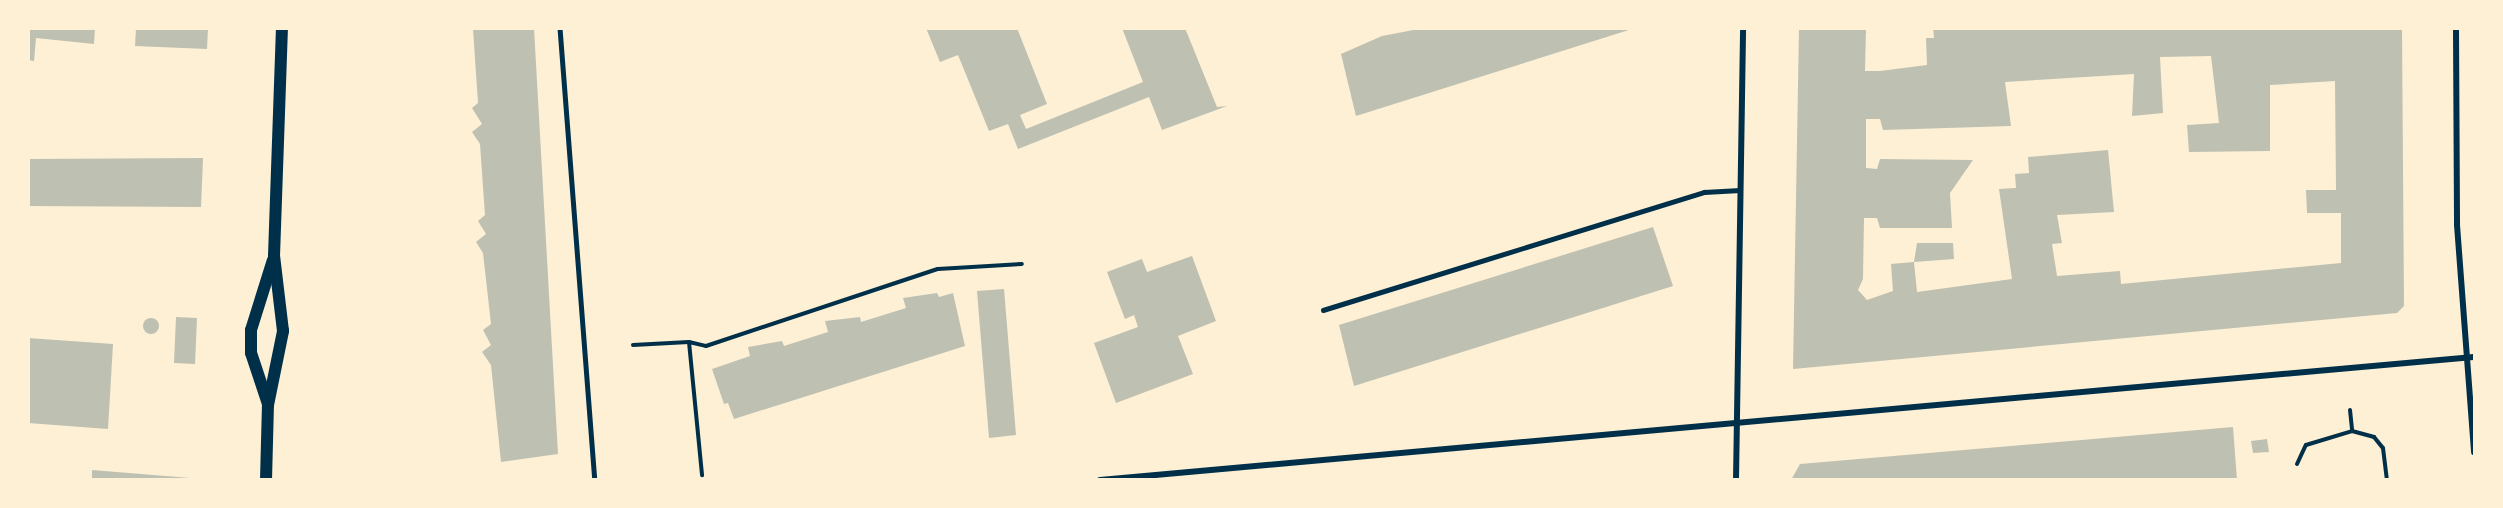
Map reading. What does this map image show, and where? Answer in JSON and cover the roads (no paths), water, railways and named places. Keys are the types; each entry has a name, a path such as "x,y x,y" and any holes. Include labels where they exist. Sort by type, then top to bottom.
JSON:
{"main road":[{"path":"266,480 268,405 283,332 274,256 282,28"},
{"path":"268,405 251,353 251,330 274,256"}],"street":[{"path":"1736,480 1743,28"},
{"path":"2456,28 2457,225 2471,357 2475,452"},
{"path":"1100,480 2471,357"}],"lane":[{"path":"560,28 596,480"},
{"path":"1323,310 1704,192 1740,190"}]}
